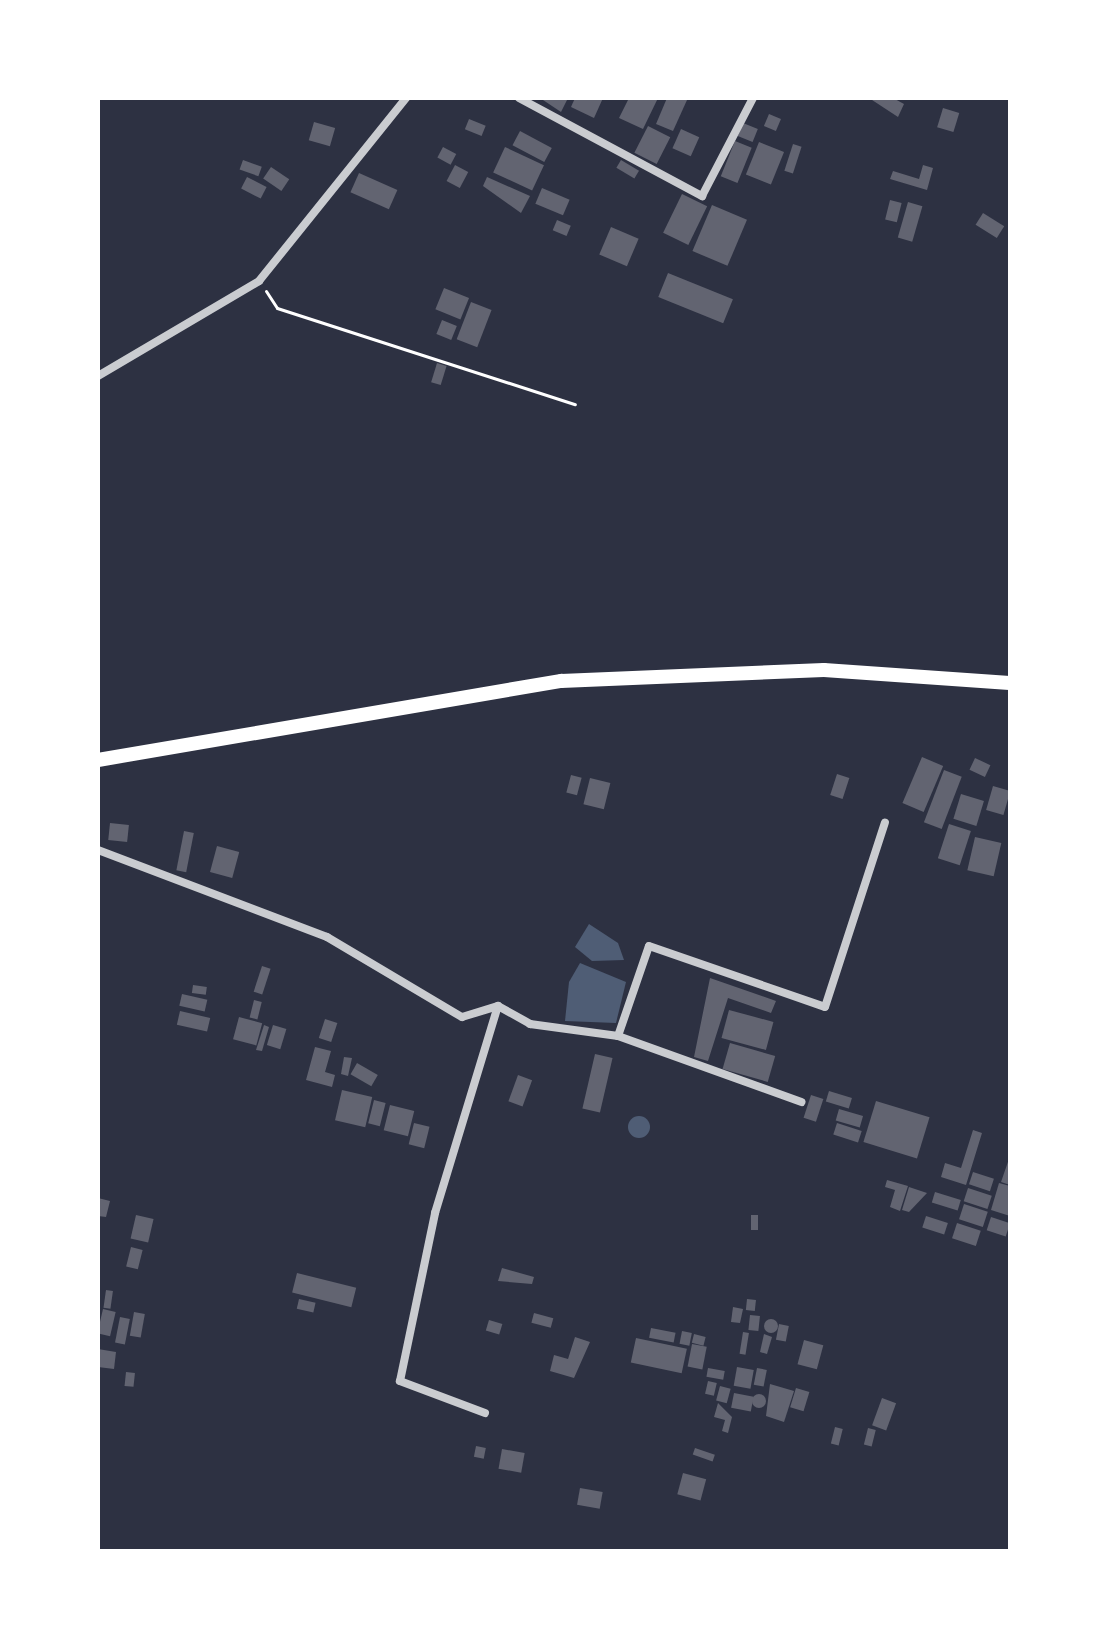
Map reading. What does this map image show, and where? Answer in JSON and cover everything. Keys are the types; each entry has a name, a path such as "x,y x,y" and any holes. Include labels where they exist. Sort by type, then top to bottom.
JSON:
{"main road":[{"path":"98,760 561,681 824,670 1010,683"}],"street":[{"path":"98,376 259,281 406,98"},
{"path":"519,98 702,196 753,98"},
{"path":"618,1036 649,946 825,1007 885,822"},
{"path":"98,850 327,937 462,1017 498,1006 530,1024 618,1036 801,1102"},
{"path":"485,1413 400,1381 435,1213 498,1006"}],"path":[{"path":"259,281 277,308 575,404"}],"water":[{"path":"589,924 618,943 624,960 592,961 575,947"},
{"path":"580,963 626,982 616,1023 565,1021 569,982"},
{"path":"635,1116 643,1116 650,1127 643,1138 635,1138 628,1131 628,1123"}],"building":[{"path":"540,98 568,98 561,112"},
{"path":"575,98 603,98 594,118 571,107"},
{"path":"629,98 658,98 643,129 619,118"},
{"path":"667,98 687,100 673,131 656,124"},
{"path":"869,98 893,98 904,104 898,117"},
{"path":"943,108 959,113 953,132 937,127"},
{"path":"769,114 781,119 776,131 764,126"},
{"path":"469,119 486,126 482,136 465,129"},
{"path":"314,122 335,128 330,146 309,140"},
{"path":"743,123 758,129 753,142 738,136"},
{"path":"648,126 670,137 657,164 634,153"},
{"path":"681,129 699,137 691,156 672,148"},
{"path":"520,131 552,148 544,162 512,145"},
{"path":"735,141 752,148 737,183 721,176"},
{"path":"759,142 784,152 771,185 746,174"},
{"path":"793,144 802,147 793,173 784,171"},
{"path":"443,147 456,154 451,165 437,158"},
{"path":"505,147 544,165 532,191 493,172"},
{"path":"243,160 262,167 258,176 240,169"},
{"path":"621,160 639,171 634,179 616,168"},
{"path":"455,165 468,172 460,188 447,181"},
{"path":"923,165 933,168 927,190 890,179 893,171 919,179"},
{"path":"271,167 289,179 281,191 263,179"},
{"path":"359,173 397,190 389,209 350,192"},
{"path":"247,177 267,187 261,199 241,189"},
{"path":"487,177 530,196 521,213 483,186"},
{"path":"542,188 570,200 563,215 535,204"},
{"path":"682,194 707,206 688,245 663,233"},
{"path":"890,200 902,203 897,222 885,219"},
{"path":"908,202 922,206 912,242 898,238"},
{"path":"712,205 747,220 727,266 692,251"},
{"path":"983,213 1004,226 997,238 976,225"},
{"path":"557,220 571,226 567,236 553,230"},
{"path":"611,227 639,239 627,266 599,255"},
{"path":"668,273 733,299 723,323 658,297"},
{"path":"444,288 469,298 460,319 435,309"},
{"path":"471,302 492,310 477,347 457,339"},
{"path":"442,320 457,326 451,340 436,334"},
{"path":"437,363 447,366 441,385 431,382"},
{"path":"922,757 943,766 924,812 902,803"},
{"path":"975,758 990,765 985,777 970,770"},
{"path":"944,770 962,777 942,829 924,822"},
{"path":"837,774 849,778 843,799 830,795"},
{"path":"571,775 582,778 577,795 566,792"},
{"path":"590,778 610,783 604,809 583,804"},
{"path":"993,786 1010,791 1003,815 986,810"},
{"path":"961,794 984,801 976,826 953,819"},
{"path":"110,823 129,825 127,842 108,840"},
{"path":"949,824 971,831 960,865 938,858"},
{"path":"184,831 194,833 186,872 176,870"},
{"path":"975,837 1001,843 994,876 967,870"},
{"path":"217,846 239,852 232,878 210,872"},
{"path":"262,966 271,969 262,994 254,992"},
{"path":"710,978 776,1001 771,1013 728,998 708,1061 694,1057"},
{"path":"193,985 207,987 206,995 192,993"},
{"path":"182,994 207,1000 205,1012 179,1006"},
{"path":"254,1000 262,1002 257,1019 250,1017"},
{"path":"729,1010 773,1022 766,1050 721,1038"},
{"path":"180,1011 210,1018 207,1032 177,1025"},
{"path":"239,1017 262,1023 256,1045 233,1039"},
{"path":"325,1019 337,1023 331,1042 319,1038"},
{"path":"264,1025 269,1027 262,1051 256,1050"},
{"path":"273,1025 286,1029 280,1049 267,1045"},
{"path":"730,1043 775,1056 768,1082 723,1069"},
{"path":"315,1047 331,1051 325,1072 335,1075 332,1087 306,1080"},
{"path":"595,1054 613,1058 600,1113 582,1109"},
{"path":"344,1057 352,1058 348,1076 341,1074"},
{"path":"357,1063 378,1075 371,1086 350,1074"},
{"path":"518,1075 532,1080 523,1106 508,1101"},
{"path":"342,1090 372,1097 365,1127 335,1120"},
{"path":"829,1091 852,1098 849,1109 826,1102"},
{"path":"811,1095 823,1099 816,1122 804,1118"},
{"path":"374,1100 386,1103 380,1126 368,1123"},
{"path":"876,1101 930,1117 917,1158 863,1142"},
{"path":"390,1105 414,1111 408,1136 384,1130"},
{"path":"839,1109 863,1116 860,1127 836,1121"},
{"path":"414,1123 430,1127 424,1148 409,1144"},
{"path":"837,1123 862,1131 858,1142 833,1134"},
{"path":"973,1130 982,1133 966,1185 941,1177 945,1163 961,1168"},
{"path":"1010,1156 1010,1185 1001,1182"},
{"path":"973,1172 994,1179 990,1191 969,1184"},
{"path":"887,1180 908,1186 900,1211 890,1207 895,1190 885,1187"},
{"path":"999,1183 1010,1186 1010,1216 991,1210"},
{"path":"909,1187 927,1193 909,1212 902,1210"},
{"path":"968,1188 992,1196 987,1209 964,1201"},
{"path":"935,1192 961,1200 958,1210 932,1203"},
{"path":"98,1198 110,1201 106,1217 98,1216"},
{"path":"964,1204 988,1212 983,1227 959,1219"},
{"path":"136,1215 154,1219 148,1242 131,1238"},
{"path":"751,1215 758,1215 758,1230 751,1230"},
{"path":"926,1216 948,1223 944,1235 922,1227"},
{"path":"991,1217 1010,1223 1006,1236 987,1230"},
{"path":"957,1223 981,1231 976,1246 952,1238"},
{"path":"131,1247 143,1250 138,1269 126,1266"},
{"path":"502,1268 534,1277 532,1284 498,1281"},
{"path":"297,1273 356,1288 351,1307 292,1292"},
{"path":"106,1290 113,1291 110,1309 103,1308"},
{"path":"299,1299 316,1303 313,1313 297,1309"},
{"path":"747,1299 756,1300 755,1311 746,1310"},
{"path":"733,1307 743,1309 740,1323 731,1322"},
{"path":"103,1309 116,1312 110,1336 98,1334"},
{"path":"134,1312 145,1314 141,1338 130,1336"},
{"path":"534,1313 553,1318 551,1328 531,1323"},
{"path":"750,1315 760,1316 758,1331 748,1330"},
{"path":"120,1317 130,1319 125,1344 115,1343"},
{"path":"771,1319 778,1326 771,1333 764,1326"},
{"path":"489,1320 502,1324 499,1335 486,1331"},
{"path":"779,1324 789,1326 786,1342 776,1340"},
{"path":"651,1328 676,1333 674,1343 649,1338"},
{"path":"682,1331 692,1333 689,1346 680,1344"},
{"path":"743,1332 749,1333 745,1355 740,1354"},
{"path":"694,1334 706,1337 703,1346 692,1343"},
{"path":"764,1334 772,1337 767,1354 760,1352"},
{"path":"575,1337 590,1342 574,1378 550,1371 554,1355 568,1359"},
{"path":"636,1338 687,1349 682,1373 631,1362"},
{"path":"804,1340 823,1345 817,1369 798,1364"},
{"path":"692,1344 707,1347 702,1369 688,1367"},
{"path":"98,1349 116,1352 114,1369 98,1367"},
{"path":"737,1367 754,1370 750,1389 734,1386"},
{"path":"708,1368 725,1371 723,1380 706,1377"},
{"path":"757,1368 767,1370 764,1387 754,1385"},
{"path":"126,1372 135,1373 133,1387 125,1386"},
{"path":"708,1381 717,1383 714,1396 705,1394"},
{"path":"770,1384 794,1391 784,1422 766,1416"},
{"path":"720,1386 731,1389 727,1403 716,1400"},
{"path":"796,1388 809,1392 804,1411 790,1407"},
{"path":"734,1393 754,1397 751,1412 731,1408"},
{"path":"759,1394 766,1401 759,1408 752,1401"},
{"path":"882,1398 896,1403 886,1430 872,1425"},
{"path":"718,1403 732,1417 728,1433 722,1431 725,1420 714,1417"},
{"path":"835,1427 843,1429 839,1445 831,1443"},
{"path":"868,1428 876,1430 872,1446 864,1444"},
{"path":"476,1446 486,1448 484,1459 474,1457"},
{"path":"695,1448 715,1455 713,1461 693,1455"},
{"path":"502,1449 525,1453 521,1473 499,1469"},
{"path":"683,1473 706,1479 700,1500 677,1494"},
{"path":"580,1488 603,1492 600,1509 577,1505"}]}
